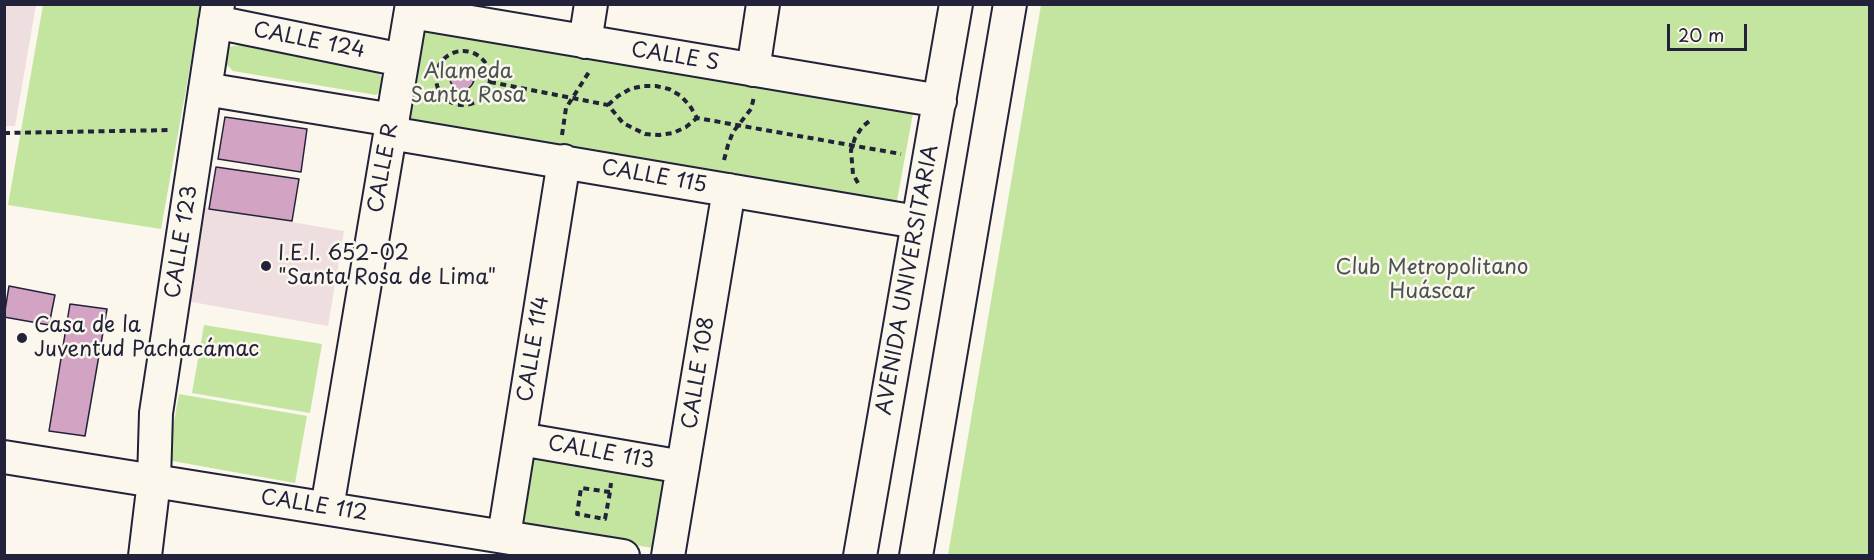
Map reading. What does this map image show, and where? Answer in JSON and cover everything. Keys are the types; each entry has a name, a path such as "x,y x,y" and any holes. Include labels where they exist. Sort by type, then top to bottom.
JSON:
{"street":[{"path":"585,42 591,4"},
{"path":"753,70 763,4"},
{"name":"AVENIDA UNIVERSITARIA","path":"860,555 956,4"},
{"path":"916,555 1010,4"},
{"name":"CALLE S","path":"411,8 585,42 939,101"},
{"name":"CALLE R","path":"327,508 411,8"},
{"name":"CALLE 124","path":"217,13 402,60"},
{"name":"CALLE 123","path":"154,481 156,413 217,13"},
{"name":"CALLE 115","path":"205,89 564,161 917,222"},
{"name":"CALLE 114","path":"504,536 564,161"},
{"name":"CALLE 108","path":"668,555 729,190"},
{"name":"CALLE 113","path":"520,439 683,467"},
{"name":"CALLE 112","path":"4,457 623,555"},
{"path":"145,555 154,481"}],"path":[{"path":"564,161 561,141 563,119 571,99 588,75 590,64 585,42"},
{"path":"455,52 473,53 481,57 487,65 490,82 482,97 475,102 458,104 443,96 436,80 441,64 455,52"},
{"path":"729,190 723,169 724,159 728,145 754,101 753,70"},
{"path":"490,82 608,105 623,123 645,134 673,133 686,127 697,118 902,154"},
{"path":"608,105 630,89 656,86 669,89 681,96 697,118"},
{"path":"858,184 850,162 853,145 862,128 878,116"},
{"path":"5,135 199,129"},
{"path":"900,165 903,145"},
{"path":"581,488 610,492 605,519 577,514 581,488"}],"shaded area":[{"path":"5,5 36,5 15,126 5,126"},
{"name":"I.E.I. 652-02 \"Santa Rosa de Lima\"","path":"204,207 344,231 328,326 186,301"}],"green space":[{"path":"43,5 201,5 161,229 8,205"},
{"name":"Club Metropolitano Huáscar","path":"1041,5 1869,5 1869,555 948,555"},
{"name":"Alameda Santa Rosa","path":"421,27 913,113 896,206 404,121"},
{"path":"240,45 376,70 383,82 380,92 376,95 233,71 222,60 223,53 228,47"},
{"path":"204,325 322,344 310,413 192,393"},
{"path":"179,394 307,416 295,483 167,460"},
{"path":"525,451 670,476 659,549 512,525"}],"building":[{"path":"462,66 471,69 474,78 471,87 462,90 453,87 450,78 453,69"},
{"path":"225,117 307,129 301,172 218,159"},
{"path":"216,167 299,179 292,221 209,209"},
{"path":"9,286 55,295 49,325 4,317"},
{"path":"70,304 107,309 85,436 49,431"}],"place":[{"name":"I.E.I. 652-02 \"Santa Rosa de Lima\"","path":"266,266"},
{"name":"Casa de la Juventud Pachacámac","path":"22,338"}]}
